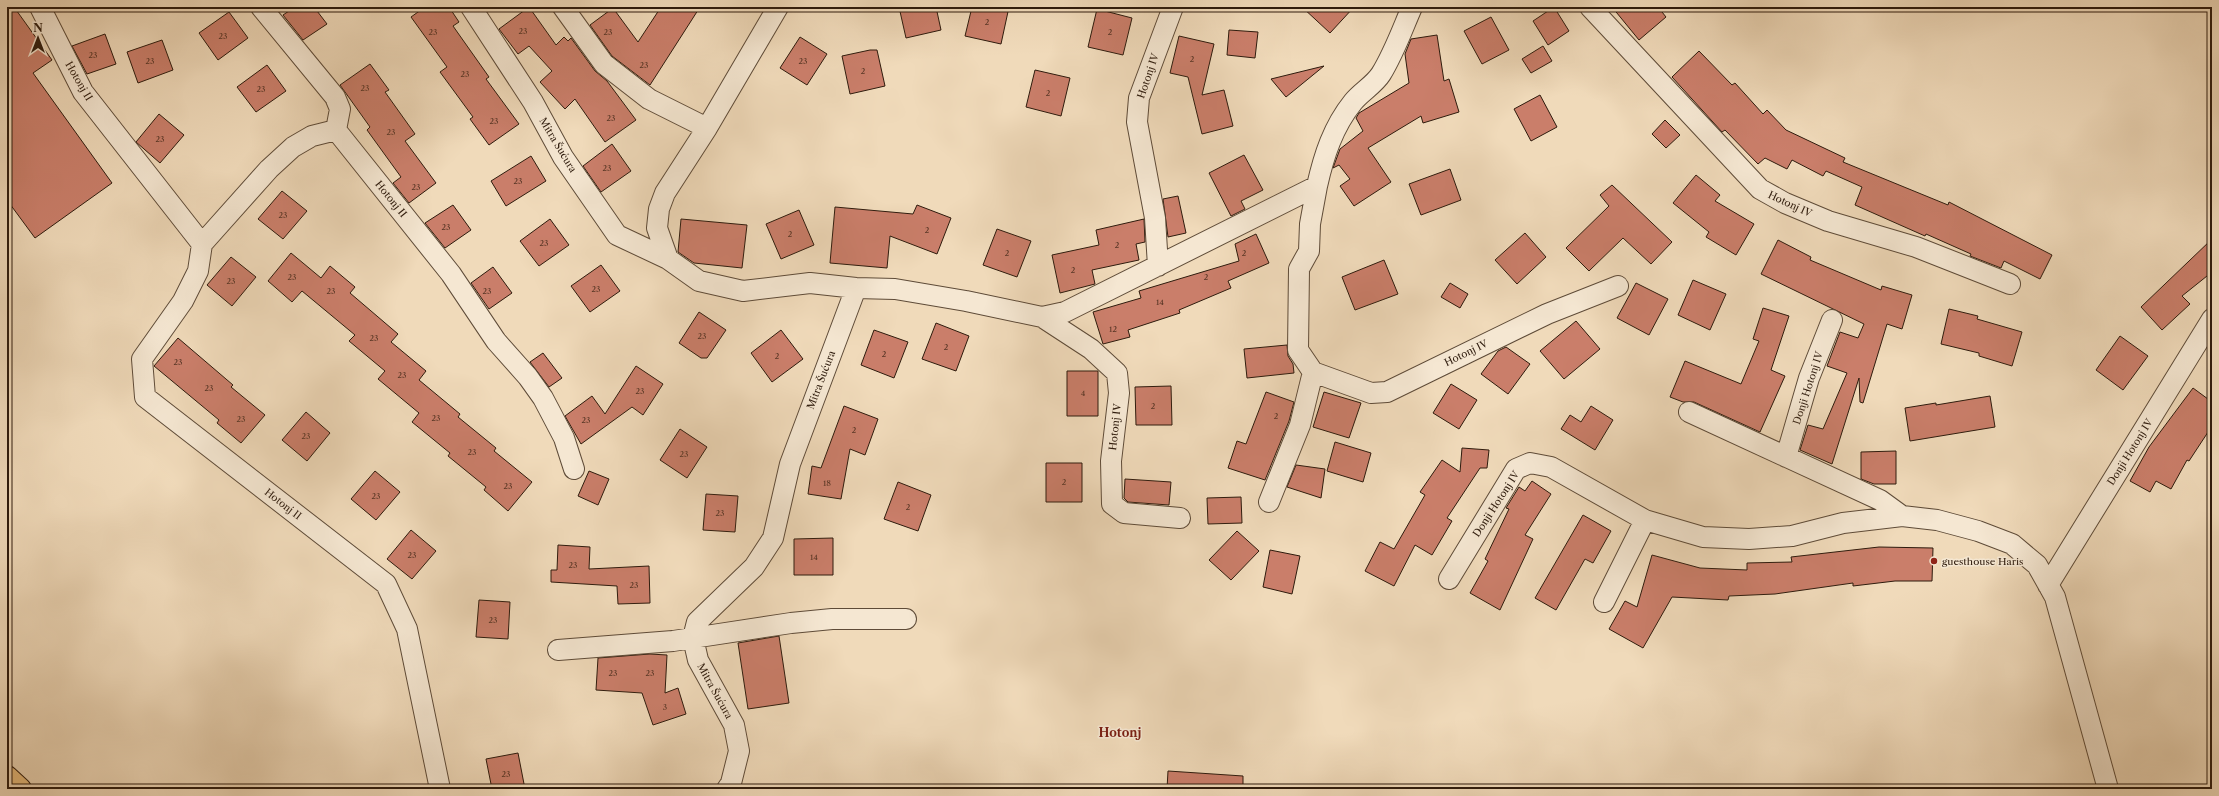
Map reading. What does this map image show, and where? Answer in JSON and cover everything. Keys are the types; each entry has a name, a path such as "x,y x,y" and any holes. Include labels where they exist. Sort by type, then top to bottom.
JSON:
{"main road":[{"path":"7,777 20,789"}],"street":[{"name":"Hotonj II","path":"40,7 83,92 202,244 198,271 183,301 142,359 145,397 386,584 407,629 440,789"},
{"path":"202,244 269,169 293,147 312,136 336,130 340,109 335,98 261,7"},
{"name":"Mitra Šućura","path":"471,7 533,102 563,157 617,235 668,259 699,281 744,291 810,283 856,288 790,464 773,538 754,567 697,622 693,638 698,660 734,725 740,751 731,783 727,789"},
{"path":"563,7 604,64 649,98 707,128"},
{"path":"668,259 657,228 660,209 666,193 707,128 778,7"},
{"name":"Hotonj IV","path":"1158,266 1155,218 1137,122 1139,98 1173,7"},
{"path":"1269,502 1300,425 1313,372 1298,350 1297,308 1299,269 1309,251 1310,224 1323,160 1336,126 1354,102 1380,76 1392,55 1412,7"},
{"name":"Hotonj IV","path":"1590,7 1760,189 1785,203 1828,221 1916,248 2010,284"},
{"name":"Hotonj II","path":"336,130 451,274 496,341 540,392 564,438 574,469"},
{"name":"Hotonj IV","path":"1042,317 1065,312 1317,186"},
{"name":"Hotonj IV","path":"1313,372 1371,393 1387,392 1547,314 1618,286"},
{"name":"Hotonj IV","path":"856,288 896,289 966,301 1042,317 1091,349 1117,374 1119,393 1111,461 1112,504 1124,513 1180,518"},
{"name":"Donji Hotonj IV","path":"2048,585 2212,318"},
{"name":"Donji Hotonj IV","path":"1786,457 1809,378 1832,320"},
{"name":"Donji Hotonj IV","path":"1689,412 1880,500 1902,516"},
{"name":"Donji Hotonj IV","path":"1449,579 1516,470 1530,462 1551,467 1645,520 1704,537 1748,539 1792,536 1843,523 1902,516 1937,520 1978,531 2012,544 2037,565 2048,585 2054,597 2108,789"},
{"path":"1604,602 1645,520"},
{"path":"558,650 693,638 791,623 832,620 906,620"}],"building":[{"path":"7,7 14,7 52,60 33,73 112,183 35,238 7,200"},
{"path":"295,7 314,7 327,24 303,40 283,15"},
{"path":"425,7 449,7 459,22 453,26 489,77 486,79 519,124 489,145 470,119 473,117 440,72 447,67 411,17"},
{"path":"529,7 556,45 564,37 568,41 571,38 595,71 607,81 636,120 605,142 575,99 565,109 540,82 552,71 529,46 518,54 499,29"},
{"path":"661,7 700,7 650,85 612,56 590,25 613,8 638,42"},
{"path":"899,7 936,7 941,30 906,38"},
{"path":"972,7 1009,7 1001,44 965,36"},
{"path":"1302,7 1354,7 1330,33"},
{"path":"1554,7 1569,31 1548,45 1533,21"},
{"path":"1612,7 1658,7 1666,17 1639,40"},
{"path":"1097,9 1132,18 1123,55 1088,47"},
{"path":"229,12 248,38 218,60 199,33"},
{"path":"1491,17 1509,50 1482,64 1464,31"},
{"path":"1229,30 1258,32 1255,58 1227,55"},
{"path":"105,34 116,64 87,74 72,46"},
{"path":"1437,35 1444,81 1449,79 1459,112 1423,123 1421,116 1368,148 1391,182 1354,206 1340,186 1350,179 1339,165 1333,168 1340,149 1363,131 1356,118 1359,113 1409,83 1405,54 1411,39"},
{"path":"1179,36 1214,44 1202,95 1224,90 1233,126 1202,134 1188,77 1170,73"},
{"path":"800,37 827,54 807,85 780,68"},
{"path":"162,40 173,70 138,83 127,52"},
{"path":"1543,46 1552,61 1531,73 1522,59"},
{"path":"877,50 885,86 850,94 842,56"},
{"path":"1699,51 1732,85 1735,83 1763,114 1767,110 1786,130 1845,158 1843,162 1948,205 1949,202 2052,255 2040,279 2004,261 2001,268 1970,256 1971,254 1926,234 1925,236 1855,205 1862,187 1826,171 1823,176 1792,160 1787,169 1765,158 1758,164 1725,130 1722,132 1672,77"},
{"path":"370,64 389,90 385,92 415,134 405,141 436,183 409,203 393,183 401,177 367,130 370,127 340,85"},
{"path":"267,65 286,91 256,112 237,87"},
{"path":"1324,66 1286,97 1271,79"},
{"path":"1035,70 1070,78 1061,116 1026,107"},
{"path":"1540,95 1557,127 1531,141 1514,109"},
{"path":"159,114 184,135 160,163 136,142"},
{"path":"1665,120 1680,135 1666,148 1652,134"},
{"path":"612,144 631,171 601,192 583,166"},
{"path":"1244,155 1263,190 1241,201 1245,209 1231,216 1209,173"},
{"path":"531,156 546,181 506,206 491,181"},
{"path":"1450,169 1461,200 1421,215 1409,184"},
{"path":"1696,175 1720,195 1715,201 1754,224 1736,255 1706,237 1709,232 1673,203"},
{"path":"1612,185 1672,242 1651,264 1623,238 1589,271 1566,248 1609,206 1600,195"},
{"path":"282,191 307,211 283,239 258,219"},
{"path":"1178,196 1186,233 1168,237 1163,199"},
{"path":"453,205 471,230 445,248 425,223"},
{"path":"917,205 951,218 937,254 890,236 887,268 830,263 835,207 913,214"},
{"path":"799,210 814,245 781,259 766,224"},
{"path":"550,219 569,245 539,266 520,241"},
{"path":"681,219 747,225 742,268 694,263 678,252"},
{"path":"1144,219 1145,242 1136,244 1139,260 1092,270 1095,284 1060,293 1052,255 1099,245 1096,230"},
{"path":"997,229 1031,241 1017,277 983,265"},
{"path":"1525,233 1546,257 1517,284 1495,260"},
{"path":"1256,234 1269,263 1228,281 1231,288 1179,310 1180,313 1128,330 1130,337 1103,344 1093,312 1141,298 1139,291 1239,261 1235,244"},
{"path":"2212,239 2212,272 2182,296 2190,304 2162,330 2141,307"},
{"path":"1778,240 1811,257 1810,260 1881,290 1882,286 1912,295 1902,329 1887,324 1863,403 1860,402 1859,378 1832,464 1800,450 1808,425 1823,429 1847,373 1827,366 1840,332 1858,338 1864,324 1761,274"},
{"path":"291,253 321,278 330,266 355,287 350,293 398,334 391,342 426,371 419,380 460,414 458,417 496,448 494,451 532,482 508,511 484,490 486,487 448,456 450,453 412,422 419,413 378,379 385,371 349,341 355,335 302,291 292,302 268,281"},
{"path":"231,257 256,277 232,306 207,285"},
{"path":"1384,260 1398,294 1355,310 1342,277"},
{"path":"601,265 620,291 590,312 571,286"},
{"path":"493,267 512,293 489,309 471,283"},
{"path":"1693,280 1726,294 1710,330 1678,315"},
{"path":"1450,283 1468,294 1460,308 1441,297"},
{"path":"1636,283 1668,299 1649,335 1617,318"},
{"path":"1763,308 1789,316 1771,370 1785,376 1760,432 1694,402 1683,402 1670,397 1685,361 1741,384 1759,341 1753,339"},
{"path":"1949,309 1978,316 1977,319 2022,332 2012,366 1979,356 1979,353 1941,344"},
{"path":"699,312 726,330 707,358 701,358 679,343"},
{"path":"1576,321 1600,349 1564,379 1540,351"},
{"path":"936,323 969,336 956,371 922,359"},
{"path":"781,330 803,359 772,382 751,353"},
{"path":"874,330 908,342 894,378 861,365"},
{"path":"2120,336 2148,356 2123,390 2096,370"},
{"path":"178,338 233,385 231,387 265,415 241,443 217,423 219,420 154,366"},
{"path":"1287,345 1288,356 1293,364 1294,373 1247,378 1244,349"},
{"path":"1506,347 1530,364 1508,394 1481,374 1498,351"},
{"path":"543,353 562,378 549,387 530,362"},
{"path":"636,366 663,384 643,415 632,407 581,444 565,416 592,396 605,414"},
{"path":"1067,371 1098,371 1098,416 1067,416"},
{"path":"1451,384 1477,400 1459,429 1433,413"},
{"path":"1171,386 1172,425 1136,425 1135,387"},
{"path":"2193,388 2212,402 2212,426 2189,461 2187,460 2171,489 2156,481 2150,492 2130,481 2149,447"},
{"path":"1266,392 1294,402 1289,421 1265,480 1228,468 1237,441 1246,444"},
{"path":"1324,392 1361,403 1349,438 1313,427"},
{"path":"1990,396 1995,427 1910,441 1905,408 1936,403 1936,405"},
{"path":"844,406 878,419 865,455 850,449 841,499 808,494 812,466 821,468"},
{"path":"1591,406 1613,420 1595,450 1561,429 1570,415 1581,422"},
{"path":"306,412 330,433 307,461 282,440"},
{"path":"680,429 707,447 687,478 660,460"},
{"path":"1335,442 1371,453 1363,482 1327,471"},
{"path":"1462,448 1489,450 1487,468 1480,468 1447,518 1452,521 1432,555 1415,545 1394,586 1365,571 1380,542 1394,549 1425,495 1420,492 1442,460 1460,472"},
{"path":"1896,451 1896,484 1874,484 1861,479 1861,452"},
{"path":"1046,463 1082,463 1082,502 1046,502"},
{"path":"1296,465 1325,469 1321,498 1287,487"},
{"path":"375,471 400,492 376,520 351,499"},
{"path":"589,471 609,479 598,505 578,496"},
{"path":"1125,479 1171,482 1169,505 1128,502 1124,498"},
{"path":"1532,481 1551,494 1525,535 1533,539 1500,610 1470,593 1488,561 1485,559 1509,509 1506,508 1519,487 1525,491"},
{"path":"898,482 931,495 918,531 884,519"},
{"path":"706,494 738,496 735,532 703,530"},
{"path":"1241,497 1242,523 1208,524 1207,498"},
{"path":"1583,515 1611,531 1593,563 1585,559 1556,610 1535,598"},
{"path":"411,530 436,551 412,579 387,559"},
{"path":"1237,531 1259,551 1231,580 1209,560"},
{"path":"833,538 833,575 794,575 794,539"},
{"path":"558,545 590,547 589,569 649,566 650,603 618,604 617,586 551,582 551,570 557,570"},
{"path":"1879,547 1933,548 1932,581 1895,581 1853,586 1853,583 1775,594 1729,596 1728,600 1672,597 1643,648 1609,629 1625,601 1637,607 1652,555 1700,568 1747,570 1747,563 1792,562 1791,557"},
{"path":"1270,550 1300,556 1292,594 1263,587"},
{"path":"479,600 510,602 508,639 476,637"},
{"path":"779,636 789,703 748,709 738,643"},
{"path":"650,654 667,655 665,693 678,688 686,714 653,725 642,693 596,690 598,658"},
{"path":"518,753 525,789 492,789 486,759"},
{"path":"1168,771 1243,776 1243,789 1167,789"}],"place":[{"name":"guesthouse Haris","path":"1934,561"}],"district":[{"name":"Hotonj","path":"1120,732"}]}
